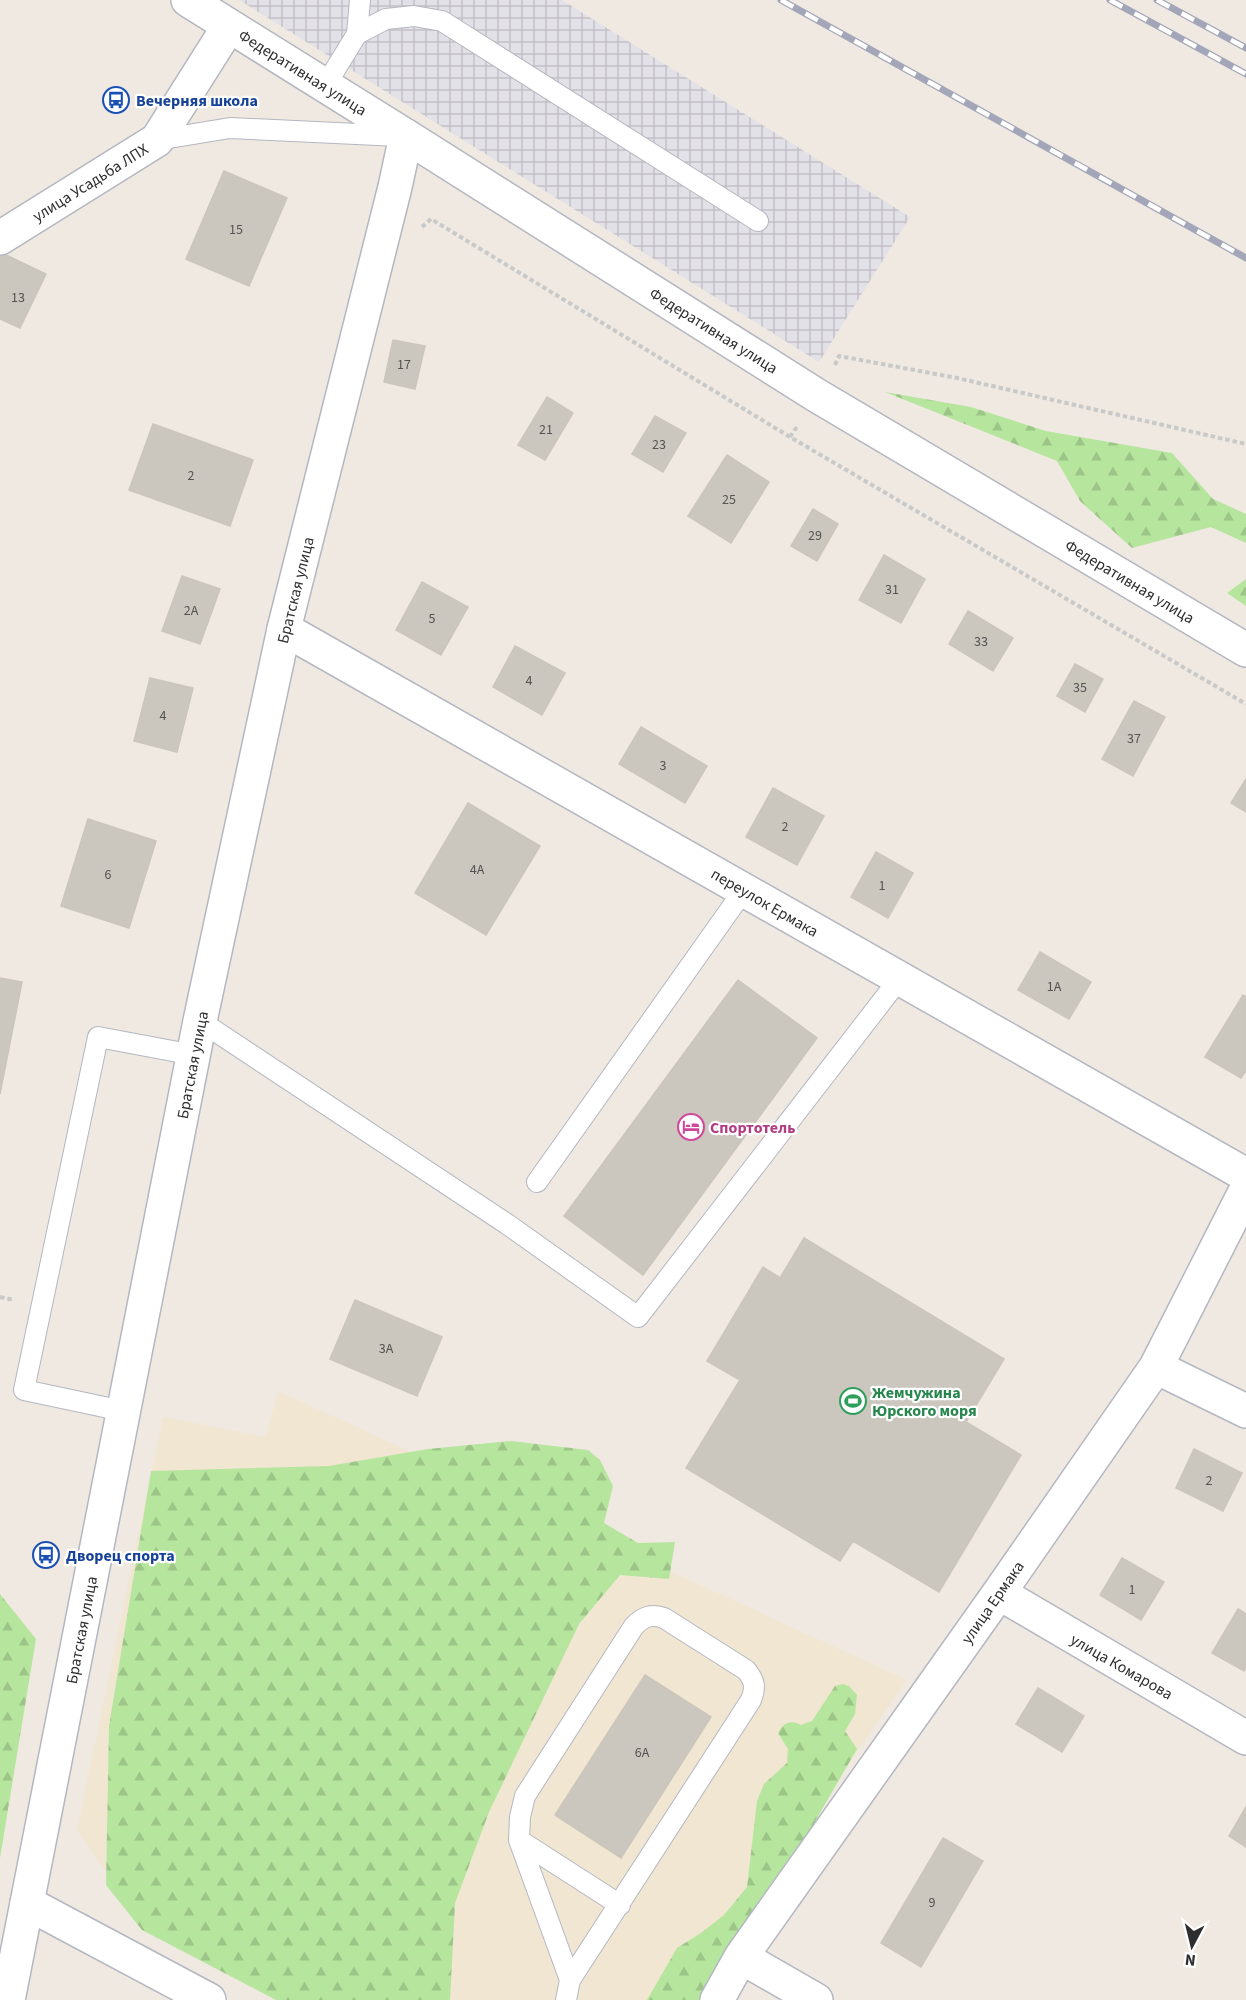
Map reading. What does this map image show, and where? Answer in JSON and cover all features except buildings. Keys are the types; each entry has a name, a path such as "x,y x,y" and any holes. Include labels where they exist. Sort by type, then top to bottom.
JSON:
{"street":[{"name":"Федеративная улица","path":"188,0 816,395 1246,650"},
{"name":"улица Усадьба ЛПХ","path":"0,238 157,140 229,26"},
{"name":"Братская улица","path":"8,2000 200,1021 284,629 406,136"},
{"name":"переулок Ермака","path":"284,629 1246,1175"},
{"name":"улица Ермака","path":"717,2000 741,1957 1156,1367 1246,1190"},
{"path":"1156,1367 1246,1411"},
{"name":"улица Комарова","path":"999,1593 1246,1738"},
{"path":"27,1903 209,2000"},
{"path":"741,1957 816,2000"}],"lane":[{"path":"326,86 357,34 360,0"},
{"path":"357,34 386,19 414,16 442,21 758,221"},
{"path":"157,140 230,128 406,136"},
{"path":"537,1182 744,890"},
{"path":"200,1021 469,1198 638,1317 900,978"},
{"path":"123,1411 24,1390 98,1037 194,1055"},
{"path":"566,2000 570,1980 751,1700 755,1690 753,1680 746,1670 664,1618 654,1615 643,1617 634,1626 525,1796 520,1817 519,1840 570,1980"},
{"path":"519,1840 620,1905"}],"path":[{"path":"416,233 430,219 790,437 1246,704"},
{"path":"790,437 839,356 957,378 1246,444"}],"shaded area":[{"path":"239,0 562,0 910,217 819,362"},
{"path":"278,1391 907,1680 684,2000 291,2000 138,1919 77,1830 163,1417 266,1437"}],"green space":[{"path":"885,392 971,407 1046,431 1172,453 1213,499 1246,514 1246,543 1211,527 1132,548 1080,501 1057,461"},
{"path":"1246,579 1246,606 1227,593"},
{"path":"511,1441 588,1450 600,1460 613,1486 604,1523 638,1543 675,1542 669,1579 620,1575 579,1624 489,1812 455,1903 450,2000 276,2000 142,1930 106,1885 109,1726 151,1471 329,1466 428,1449"},
{"path":"0,1594 36,1639 0,1858"},
{"path":"843,1684 849,1686 857,1695 855,1714 845,1731 857,1749 810,1830 785,1921 704,2000 647,2000 677,1948 724,1915 747,1887 757,1801 764,1784 787,1763 788,1749 778,1733 787,1723 793,1722 801,1725 812,1721 835,1686"}],"railway":[{"path":"781,0 1246,258"},
{"path":"1110,0 1246,74"},
{"path":"1157,0 1246,48"}],"place":[{"name":"Вечерняя школа","path":"116,100"},
{"name":"Спортотель","path":"691,1127"},
{"name":"Жемчужина Юрского моря","path":"853,1401"},
{"name":"Дворец спорта","path":"46,1555"}]}
